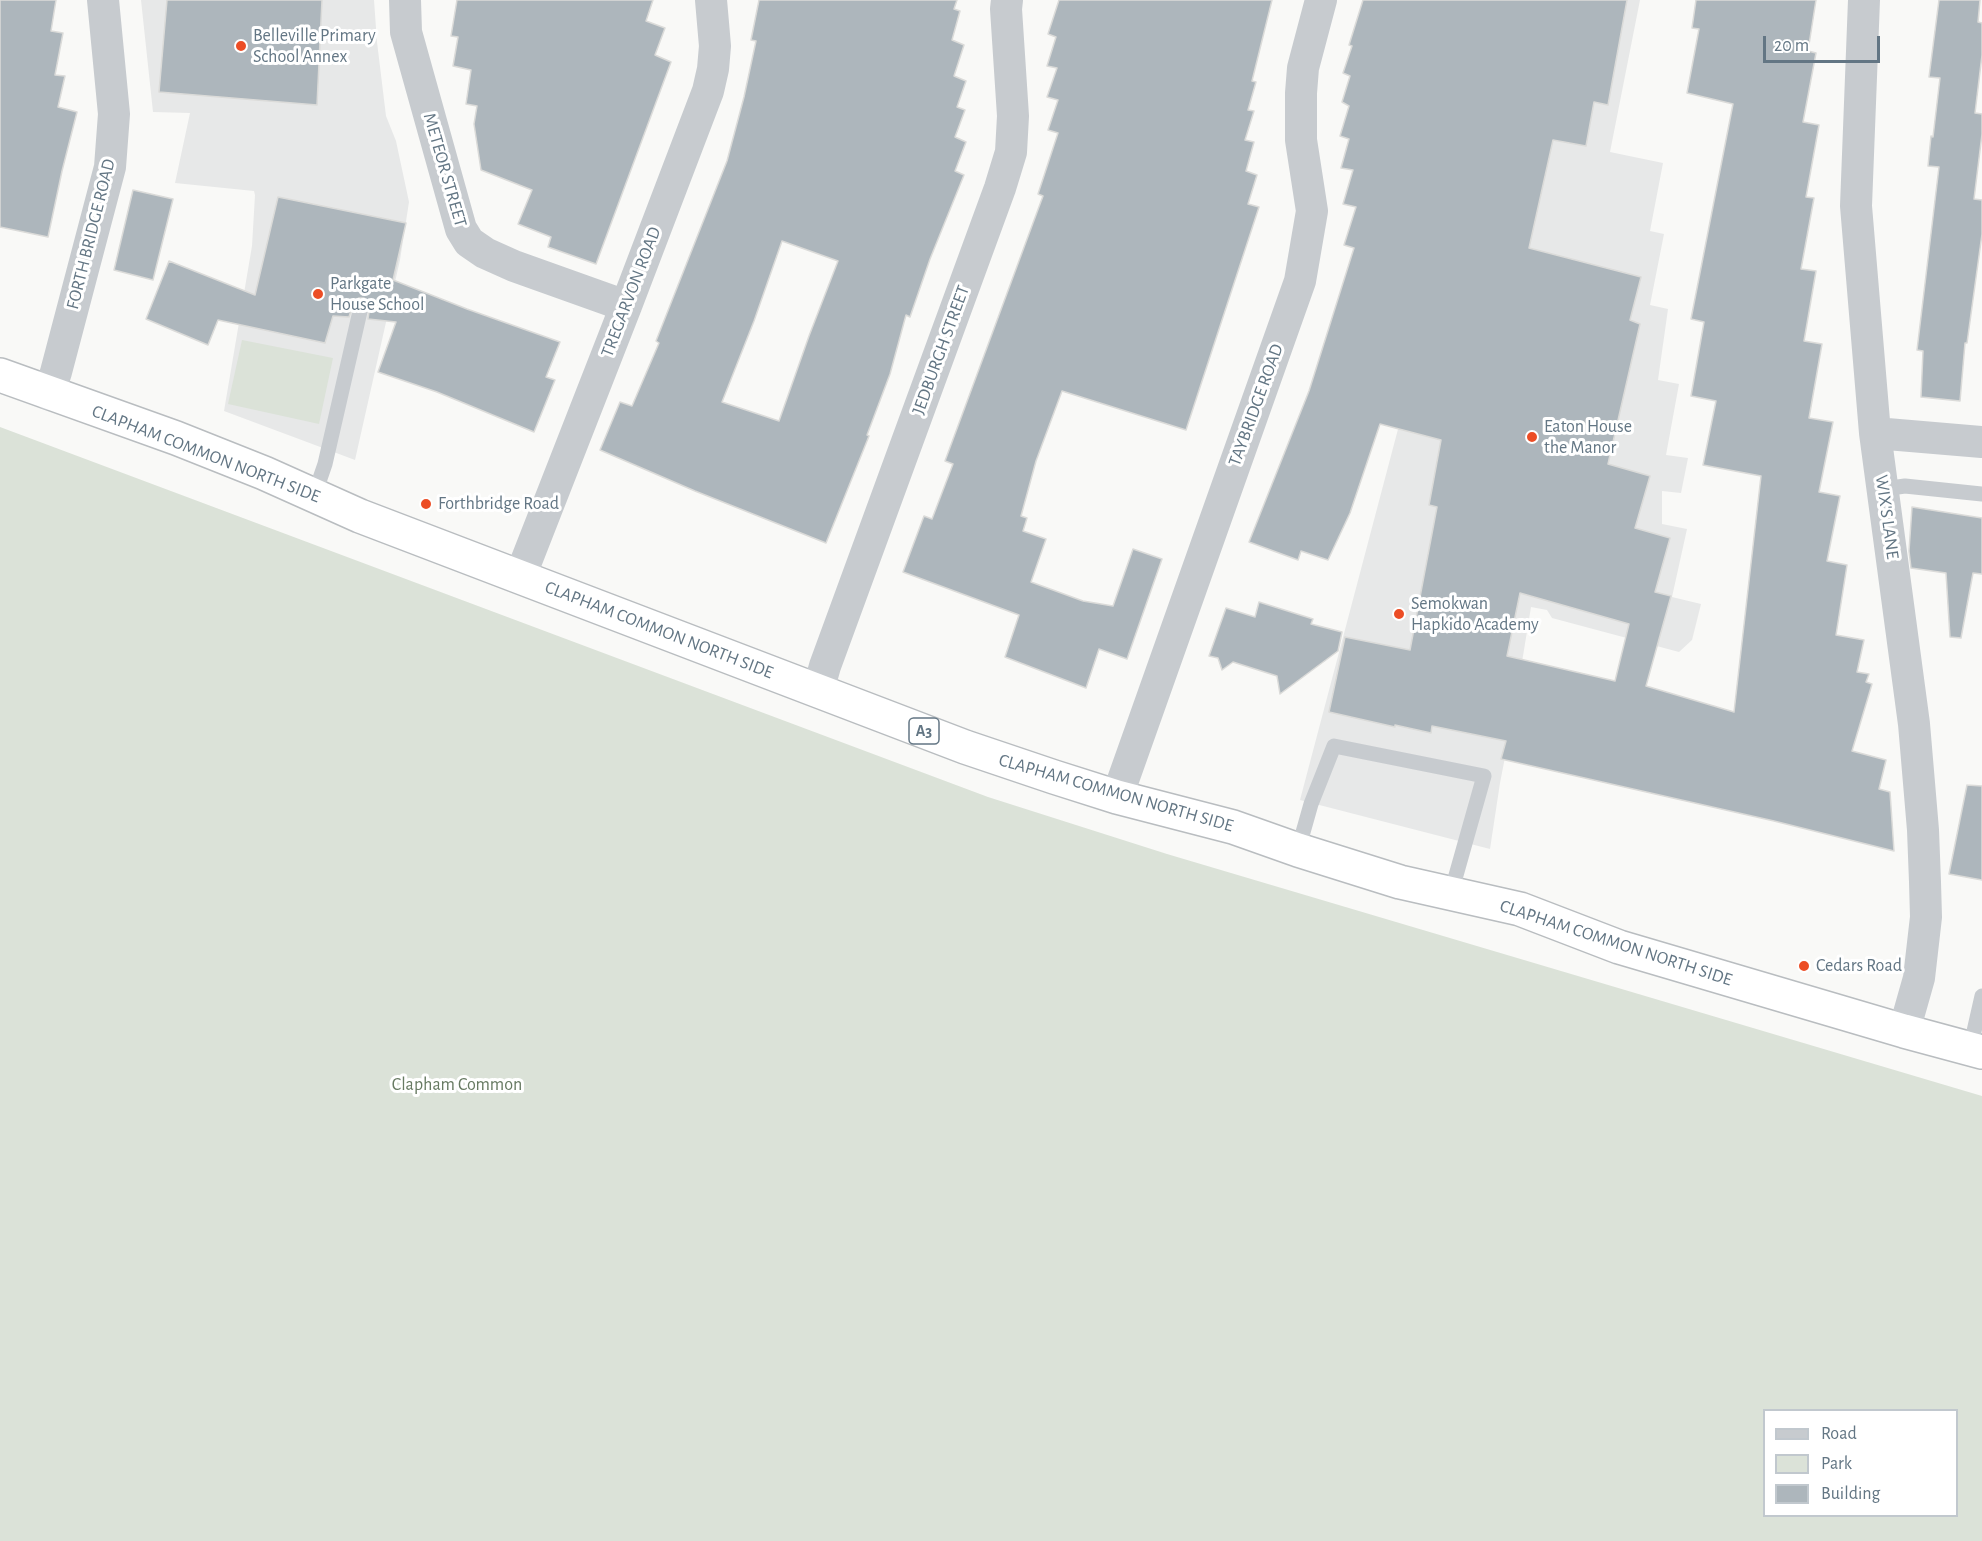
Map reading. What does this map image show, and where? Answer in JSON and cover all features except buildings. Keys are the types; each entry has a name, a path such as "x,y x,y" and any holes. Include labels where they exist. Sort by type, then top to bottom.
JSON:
{"highway":[{"name":"CLAPHAM COMMON NORTH SIDE","path":"0,375 176,438 264,473 360,516 965,747 1117,797 1233,827 1400,882 1520,909 1619,947 1904,1032 1976,1050"}],"street":[{"name":"FORTH BRIDGE ROAD","path":"49,394 110,166 114,114 103,0"},
{"name":"METEOR STREET","path":"405,0 406,32 460,229 469,242 485,253 514,266 626,306"},
{"name":"TREGARVON ROAD","path":"520,577 708,91 716,46 711,0"},
{"name":"JEDBURGH STREET","path":"818,691 825,666 1000,188 1011,152 1012,116 1007,0"},
{"name":"TAYBRIDGE ROAD","path":"1117,797 1300,281 1312,211 1301,140 1303,68 1321,0"},
{"name":"WIX'S LANE","path":"1864,0 1856,206 1875,433 1914,724 1925,882 1926,917 1921,968 1904,1032"},
{"path":"1875,433 1982,442"}],"lane":[{"path":"314,496 325,464 361,307"},
{"path":"1882,489 1905,486 1982,494"},
{"path":"1298,850 1311,804 1334,746 1484,776 1451,893"},
{"path":"1976,1050 1982,996"}],"shaded area":[{"path":"141,0 374,0 386,116 396,141 409,202 400,260 355,460 224,411 252,246 255,195 254,191 175,183 190,113 153,112"},
{"name":"Eaton House the Manor","path":"1496,0 1640,0 1610,152 1663,163 1650,231 1664,234 1650,305 1668,309 1658,380 1679,384 1666,455 1688,458 1681,493 1662,491 1662,524 1687,529 1672,597 1701,604 1692,640 1679,652 1552,618 1547,610 1531,607 1490,849 1300,800 1439,274"}],"green space":[{"path":"242,340 333,358 319,424 228,404"},
{"name":"Clapham Common","path":"0,427 988,797 1167,854 1982,1096 1982,1541 0,1541"}],"place":[{"name":"Belleville Primary School Annex","path":"241,46"},
{"name":"Parkgate House School","path":"318,294"},
{"name":"Eaton House the Manor","path":"1532,437"},
{"name":"Forthbridge Road","path":"426,504"},
{"name":"Semokwan Hapkido Academy","path":"1399,614"},
{"name":"Cedars Road","path":"1804,966"}]}
